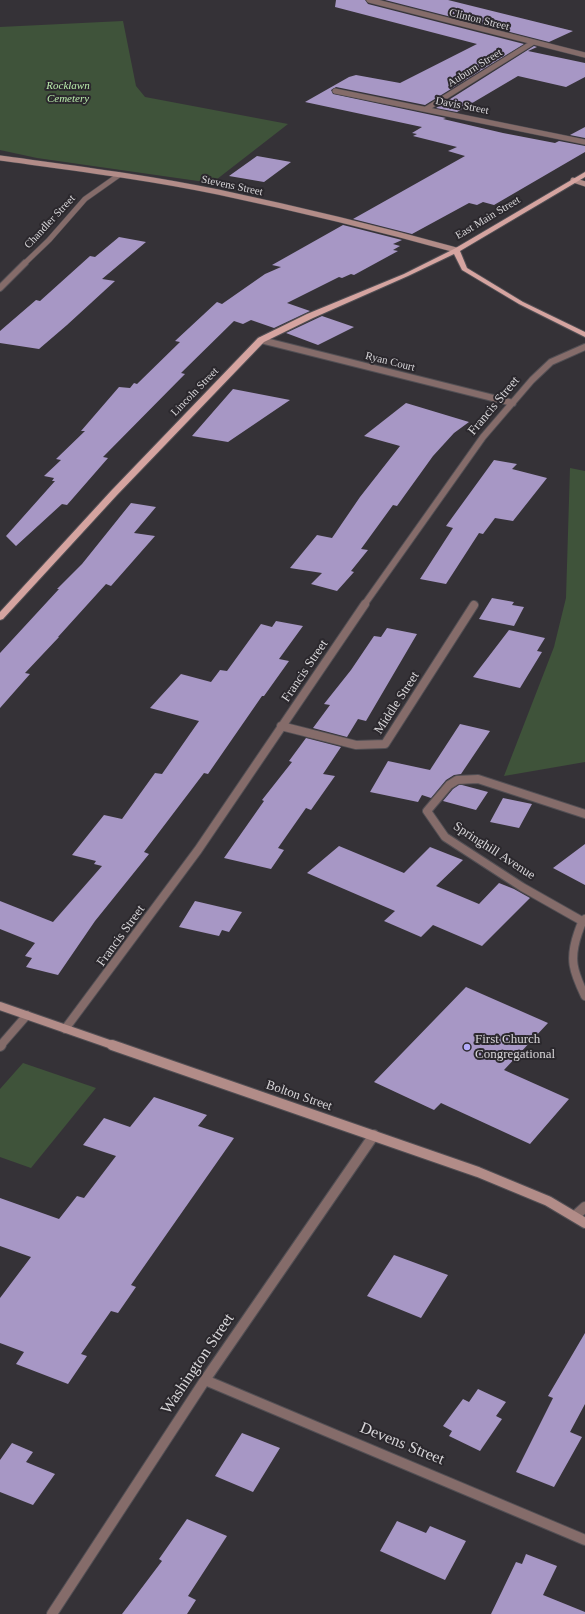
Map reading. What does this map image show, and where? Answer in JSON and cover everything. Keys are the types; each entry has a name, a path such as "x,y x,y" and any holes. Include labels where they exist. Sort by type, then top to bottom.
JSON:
{"main road":[{"name":"East Main Street","path":"585,174 456,250 464,269 521,303 585,335"},
{"name":"Lincoln Street","path":"0,617 114,493 261,340 310,316 406,275 456,250"}],"street":[{"name":"Clinton Street","path":"369,0 532,43 585,55"},
{"name":"Auburn Street","path":"426,110 532,43"},
{"name":"Davis Street","path":"335,91 585,142"},
{"name":"Stevens Street","path":"0,158 119,174 217,192 384,230 456,250"},
{"name":"Chandler Street","path":"0,288 49,240 85,199 119,174"},
{"path":"573,180 585,184"},
{"name":"Ryan Court","path":"261,340 513,403"},
{"name":"Francis Street","path":"65,1029 136,937 170,888 199,850 214,825 281,726 443,492 483,437 532,380 551,362 585,347"},
{"name":"Middle Street","path":"281,726 356,745 385,744 474,605"},
{"name":"Springhill Avenue","path":"585,814 478,779 457,780 449,785 427,811 445,837 522,887 584,920 571,953 573,972 585,996"},
{"name":"Bolton Street","path":"0,1006 478,1172 548,1201 585,1223"},
{"path":"0,1046 27,1016"},
{"name":"Washington Street","path":"52,1614 205,1380 374,1135"},
{"path":"575,1216 585,1206"},
{"name":"Devens Street","path":"205,1380 585,1540"}],"green space":[{"name":"Rocklawn Cemetery","path":"123,21 136,86 145,97 288,124 212,183 37,158 0,150 0,27"},
{"path":"570,468 585,471 585,762 504,776 554,647 566,598"},
{"path":"23,1063 96,1088 31,1168 0,1157 0,1089"}],"building":[{"path":"336,0 365,0 368,4 524,44 425,105 336,87 331,90 333,94 446,118 443,119 503,133 555,143 559,141 585,146 585,152 494,205 483,202 477,205 469,203 412,234 353,219 465,156 448,151 457,147 413,136 417,134 412,133 422,127 305,102 349,77 356,75 400,83 477,44 335,7"},
{"path":"385,0 448,0 573,31 549,42"},
{"path":"534,46 537,47 528,51 585,63 585,77 566,87 518,76 457,112 436,108"},
{"path":"585,127 585,138 570,135"},
{"path":"257,156 291,162 264,182 229,176"},
{"path":"343,225 402,240 393,244 400,246 393,250 398,251 354,275 351,274 342,278 339,277 287,303 310,311 274,328 251,320 243,324 234,321 181,373 185,374 103,457 108,458 67,505 62,504 16,546 6,536 55,481 52,481 54,478 44,476 61,460 56,459 85,431 81,431 119,387 130,388 134,383 137,384 180,342 175,341 217,302 222,304 265,274 281,267 272,265"},
{"path":"119,237 146,242 102,279 115,281 67,325 39,349 0,343 0,331 36,300 40,301 90,256 95,257"},
{"path":"322,316 354,327 318,345 286,333"},
{"path":"233,389 290,400 228,442 192,436"},
{"path":"406,403 469,422 454,433 433,456 397,506 393,505 361,549 368,550 351,571 354,572 337,591 311,584 322,573 290,568 317,535 332,538 360,497 400,446 364,436"},
{"path":"494,460 517,464 512,469 547,478 513,521 495,518 483,534 479,533 446,584 420,579 453,528 446,526"},
{"path":"131,503 156,507 134,533 155,536 111,586 106,584 25,673 30,674 0,708 0,653 59,589 57,589 82,564"},
{"path":"492,598 514,602 512,605 524,607 514,626 479,619"},
{"path":"276,621 303,626 279,659 289,661 264,696 262,696 208,774 204,773 144,852 149,854 95,921 58,975 26,967 32,958 25,956 35,943 0,929 0,901 53,922 102,866 94,864 96,861 72,855 104,815 122,819 155,773 162,774 199,721 150,708 181,674 211,682 220,670 227,671 261,624 272,627"},
{"path":"387,628 417,634 366,721 358,719 347,737 313,728 330,705 324,704 351,670 374,636 381,637"},
{"path":"509,630 545,638 537,651 542,652 520,688 473,677"},
{"path":"460,724 490,731 461,774 454,775 446,780 431,798 422,795 418,802 370,792 388,761 430,770"},
{"path":"306,738 341,747 323,774 335,776 311,810 306,808 278,848 284,850 271,869 224,858 264,801 262,800 292,762 289,761"},
{"path":"459,785 488,792 476,810 443,801 453,789"},
{"path":"503,798 532,804 519,828 490,822"},
{"path":"585,844 585,885 553,868"},
{"path":"339,846 404,873 430,847 463,860 436,886 479,904 499,883 530,898 482,946 433,925 421,937 384,921 395,911 307,873"},
{"path":"195,901 242,912 229,932 222,930 219,936 179,927"},
{"name":"First Church Congregational","path":"466,987 548,1023 504,1070 569,1099 530,1144 441,1103 434,1110 374,1082"},
{"path":"154,1097 207,1115 198,1126 234,1138 131,1285 136,1287 118,1313 111,1311 81,1354 87,1356 68,1384 16,1364 24,1352 0,1343 0,1298 31,1257 0,1246 0,1198 59,1219 77,1196 84,1198 116,1156 83,1145 104,1118 130,1127"},
{"path":"394,1255 448,1275 421,1318 367,1296"},
{"path":"585,1333 585,1404 570,1432 582,1437 554,1487 516,1472 553,1398 548,1396"},
{"path":"478,1389 506,1402 496,1416 502,1419 480,1451 449,1436 452,1431 443,1426 463,1399 469,1402"},
{"path":"242,1433 280,1448 253,1492 215,1476"},
{"path":"12,1443 33,1452 26,1462 55,1474 33,1505 0,1492 0,1460"},
{"path":"187,1519 227,1536 188,1596 196,1600 187,1614 122,1614 162,1561 159,1559"},
{"path":"397,1521 426,1533 430,1526 466,1541 445,1580 380,1551"},
{"path":"526,1554 557,1566 543,1595 585,1612 585,1614 491,1614 516,1562 522,1564"}],"place":[{"name":"First Church Congregational","path":"467,1047"}]}
